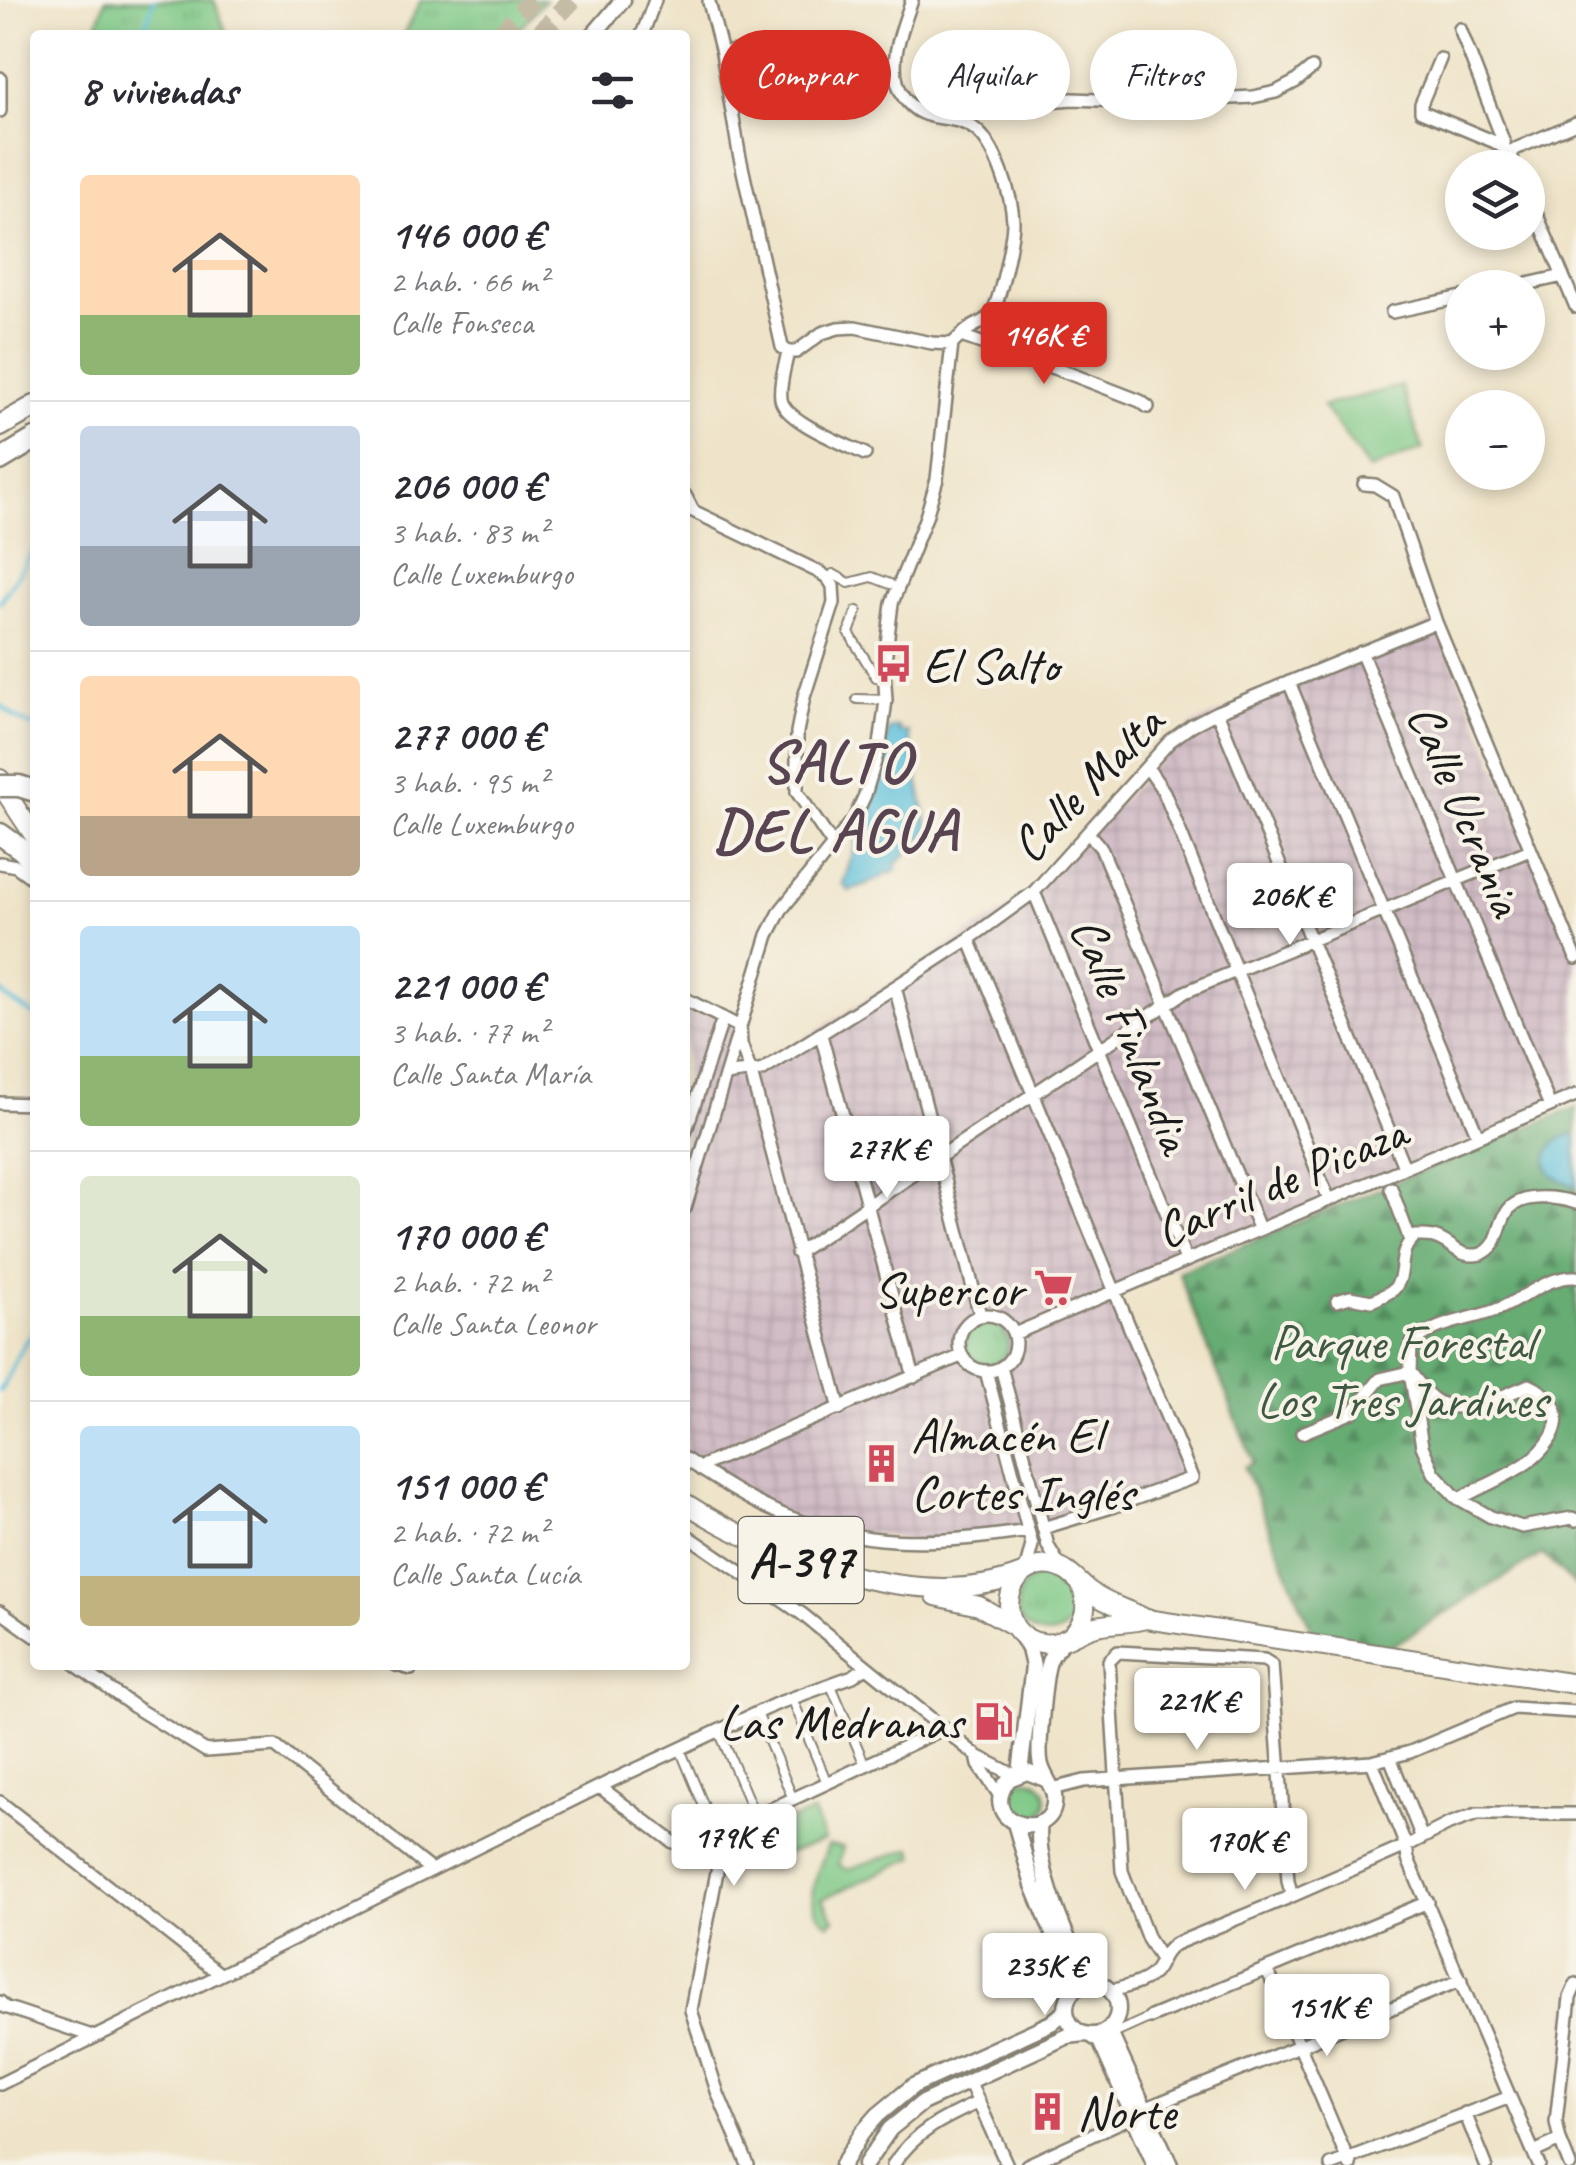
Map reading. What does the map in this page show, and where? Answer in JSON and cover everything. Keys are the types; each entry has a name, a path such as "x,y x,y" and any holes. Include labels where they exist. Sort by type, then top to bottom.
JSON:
{"highway":[{"path":"0,426 30,409"},
{"path":"0,460 30,442"},
{"path":"0,782 30,789"},
{"path":"0,834 30,857"}],"main road":[{"path":"0,782 30,831"},
{"name":"A-397","path":"690,1506 786,1556 926,1589 936,1596 979,1606 1041,1643 1102,1625 1146,1619"},
{"name":"A-397","path":"926,1589 985,1586 1044,1566 1060,1568 1093,1594 1146,1619 1576,1684"},
{"path":"1017,1629 1008,1611 1009,1595 1024,1573"},
{"path":"1068,1637 1085,1614 1086,1598 1080,1583"}],"street":[{"path":"597,30 623,0"},
{"path":"644,30 655,0"},
{"path":"690,1179 768,934 781,910 854,819 865,795 880,745 886,700 886,636 892,603 938,479 956,340 992,314 1012,233 1004,181 984,138 960,121 922,114 902,94 895,60 912,0"},
{"path":"709,2 720,45"},
{"path":"1460,29 1507,150"},
{"path":"1440,59 1421,104 1422,111 1507,150 1576,123"},
{"path":"960,121 960,111 970,102 1151,102 1253,96 1276,92 1312,68"},
{"path":"0,78 0,111"},
{"path":"733,120 778,334 788,352"},
{"path":"1545,234 1576,306"},
{"path":"1545,280 1563,276"},
{"path":"1392,312 1445,301"},
{"path":"788,352 838,328 855,327 932,343 956,340 1068,373 1148,407"},
{"path":"788,352 781,392 785,408 802,423 865,454"},
{"path":"1364,484 1375,484 1394,496 1436,622 1576,958"},
{"path":"690,505 693,511 818,572 833,586 834,603 804,697 796,762 796,792 833,844"},
{"path":"833,574 849,583 872,578 890,584"},
{"path":"856,611 849,633 876,677 885,679"},
{"name":"Calle Malta","path":"751,1073 762,1070 896,987 1034,892 1170,741 1192,725 1436,622"},
{"name":"Calle Ucrania","path":"1361,652 1550,1106"},
{"path":"1288,682 1478,1136"},
{"path":"857,699 886,700"},
{"path":"1217,712 1404,1167"},
{"path":"1147,767 1164,792 1329,1200"},
{"path":"1088,833 1101,848 1259,1228"},
{"path":"797,1253 1184,992 1530,850"},
{"path":"0,863 16,866 30,876"},
{"name":"Calle Finlandia","path":"1034,892 1186,1260"},
{"path":"969,939 1192,1478 1042,1528"},
{"path":"896,987 980,1316"},
{"path":"690,1001 740,1026"},
{"path":"690,1117 722,1018"},
{"path":"740,1026 741,1044 840,1409"},
{"path":"820,1035 914,1378"},
{"path":"725,1076 751,1073"},
{"name":"Carril de Picaza","path":"1014,1334 1576,1095"},
{"path":"0,1103 30,1104"},
{"path":"1390,1188 1410,1240"},
{"path":"1337,1301 1350,1297 1372,1301 1395,1288 1405,1247 1416,1236 1440,1239 1459,1253 1480,1254 1493,1246 1506,1214 1514,1205 1538,1199 1576,1203"},
{"path":"1576,1277 1548,1284 1500,1309 1456,1320 1419,1338 1412,1344 1410,1372 1427,1460 1434,1474 1460,1499 1491,1517 1522,1527 1576,1520"},
{"path":"980,1316 1002,1320 1014,1334 1015,1348 1002,1366 986,1371 976,1369 961,1356 958,1344 963,1330 980,1316"},
{"path":"701,1470 704,1465 961,1356"},
{"path":"1002,1366 1042,1528 1060,1568"},
{"path":"986,1371 1032,1552 1024,1573"},
{"path":"1302,1434 1353,1412 1380,1379 1410,1372"},
{"path":"1410,1372 1433,1400 1453,1406 1494,1400 1529,1385 1543,1392 1556,1407 1558,1422 1534,1458 1460,1499"},
{"path":"690,1462 769,1509 850,1535 926,1542 1028,1531"},
{"path":"690,1537 802,1614 976,1756 1017,1774 1033,1773 1048,1784 1372,1762 1410,1752 1514,1708 1576,1712"},
{"path":"0,1611 30,1632"},
{"path":"1000,1796 1004,1784 1017,1774 1033,1666 1029,1649 1017,1629"},
{"path":"1068,1637 1053,1652 1047,1668 1039,1753 1052,1808 1040,1823 1040,1855 1048,1888 1080,1965 1094,1983 1110,1991 1118,2008 1111,2031 1155,2165"},
{"path":"1160,1958 1148,1939 1122,1871 1108,1661 1122,1651 1267,1660 1273,1668 1292,1896"},
{"path":"0,2084 600,1787 866,1667"},
{"path":"83,1670 206,1751 275,1746 431,1870"},
{"path":"830,1683 865,1766"},
{"path":"792,1698 828,1783"},
{"path":"757,1713 793,1799"},
{"path":"600,1787 673,1842 685,1846 945,1728"},
{"path":"719,1731 755,1816"},
{"path":"680,1749 713,1836 718,1866 691,2010 718,2094 748,2165"},
{"path":"976,1756 1000,1796 1002,1809 1015,1823 1043,1914 1076,1989"},
{"path":"1390,1757 1422,1838"},
{"path":"1372,1762 1408,1860 1539,2165"},
{"path":"0,1802 220,1974"},
{"path":"1110,1991 1148,1977 1158,1968 1166,1950 1175,1944 1449,1824 1478,1814 1576,1814"},
{"path":"1015,1823 1040,1823"},
{"path":"864,2165 904,2116 932,2098 1068,2036 1111,2031 1151,2017 1428,1902"},
{"path":"1267,1969 1348,2162"},
{"path":"1027,2165 1138,2112 1460,1980"},
{"path":"1094,1983 1076,1989 1068,1998 1066,2011 1074,2028 1100,2041 1170,2165"},
{"path":"1570,2165 1556,2122 1570,1998 1576,1984"},
{"path":"0,2002 95,2037"},
{"path":"842,2165 862,2133 913,2086 1051,2023 1066,2011"},
{"path":"969,2082 1007,2165"},
{"path":"1331,2165 1348,2162 1510,2097"},
{"path":"892,2165 922,2132 979,2102"},
{"path":"1465,2114 1486,2165"},
{"path":"1534,2152 1560,2140"}],"shaded area":[{"path":"1436,622 1576,958 1576,1095 1114,1292 1192,1478 1043,1528 925,1543 797,1520 690,1462 690,1002 740,1027 726,1075 751,1073 1034,892 1192,725"}],"green space":[{"path":"105,0 214,0 225,30 96,30"},
{"path":"421,0 545,0 518,30 406,30"},
{"path":"1401,386 1423,449 1369,470 1323,406"},
{"name":"Parque Forestal Los Tres Jardines","path":"1576,1107 1576,1586 1542,1554 1387,1649 1315,1638 1244,1467 1253,1462 1178,1272"},
{"path":"987,1323 1002,1329 1008,1344 1002,1359 987,1365 972,1359 966,1344 972,1329"},
{"path":"1047,1575 1068,1584 1077,1605 1068,1626 1047,1635 1026,1626 1017,1605 1026,1584"},
{"path":"1027,1779 1041,1785 1047,1799 1041,1813 1027,1819 1013,1813 1007,1799 1013,1785"},
{"path":"813,1812 824,1840 775,1858 765,1830"},
{"path":"828,1845 843,1847 839,1865 848,1869 912,1848 915,1857 822,1899 835,1919 829,1924 814,1906 812,1897"}],"water":[{"path":"899,727 900,733 908,732 929,831 896,864 897,870 849,891 843,884 858,838 852,833 869,802 889,729"},
{"path":"1573,1134 1576,1187 1551,1175 1547,1161 1554,1144"}],"waterway":[{"path":"144,30 154,0"},
{"path":"0,602 30,556"},
{"path":"0,705 30,725"},
{"path":"0,991 30,1013"},
{"path":"0,1391 30,1337"}],"tunnel":[{"path":"505,30 533,0"},
{"path":"544,30 572,0"}],"place":[{"name":"El Salto","path":"893,664"},
{"name":"Supercor","path":"1053,1288"},
{"name":"Almacén El Cortes Inglés","path":"881,1463"},
{"name":"Las Medranas","path":"993,1721"},
{"name":"Norte","path":"1047,2111"}],"district":[{"name":"SALTO DEL AGUA","path":"836,794"}]}
